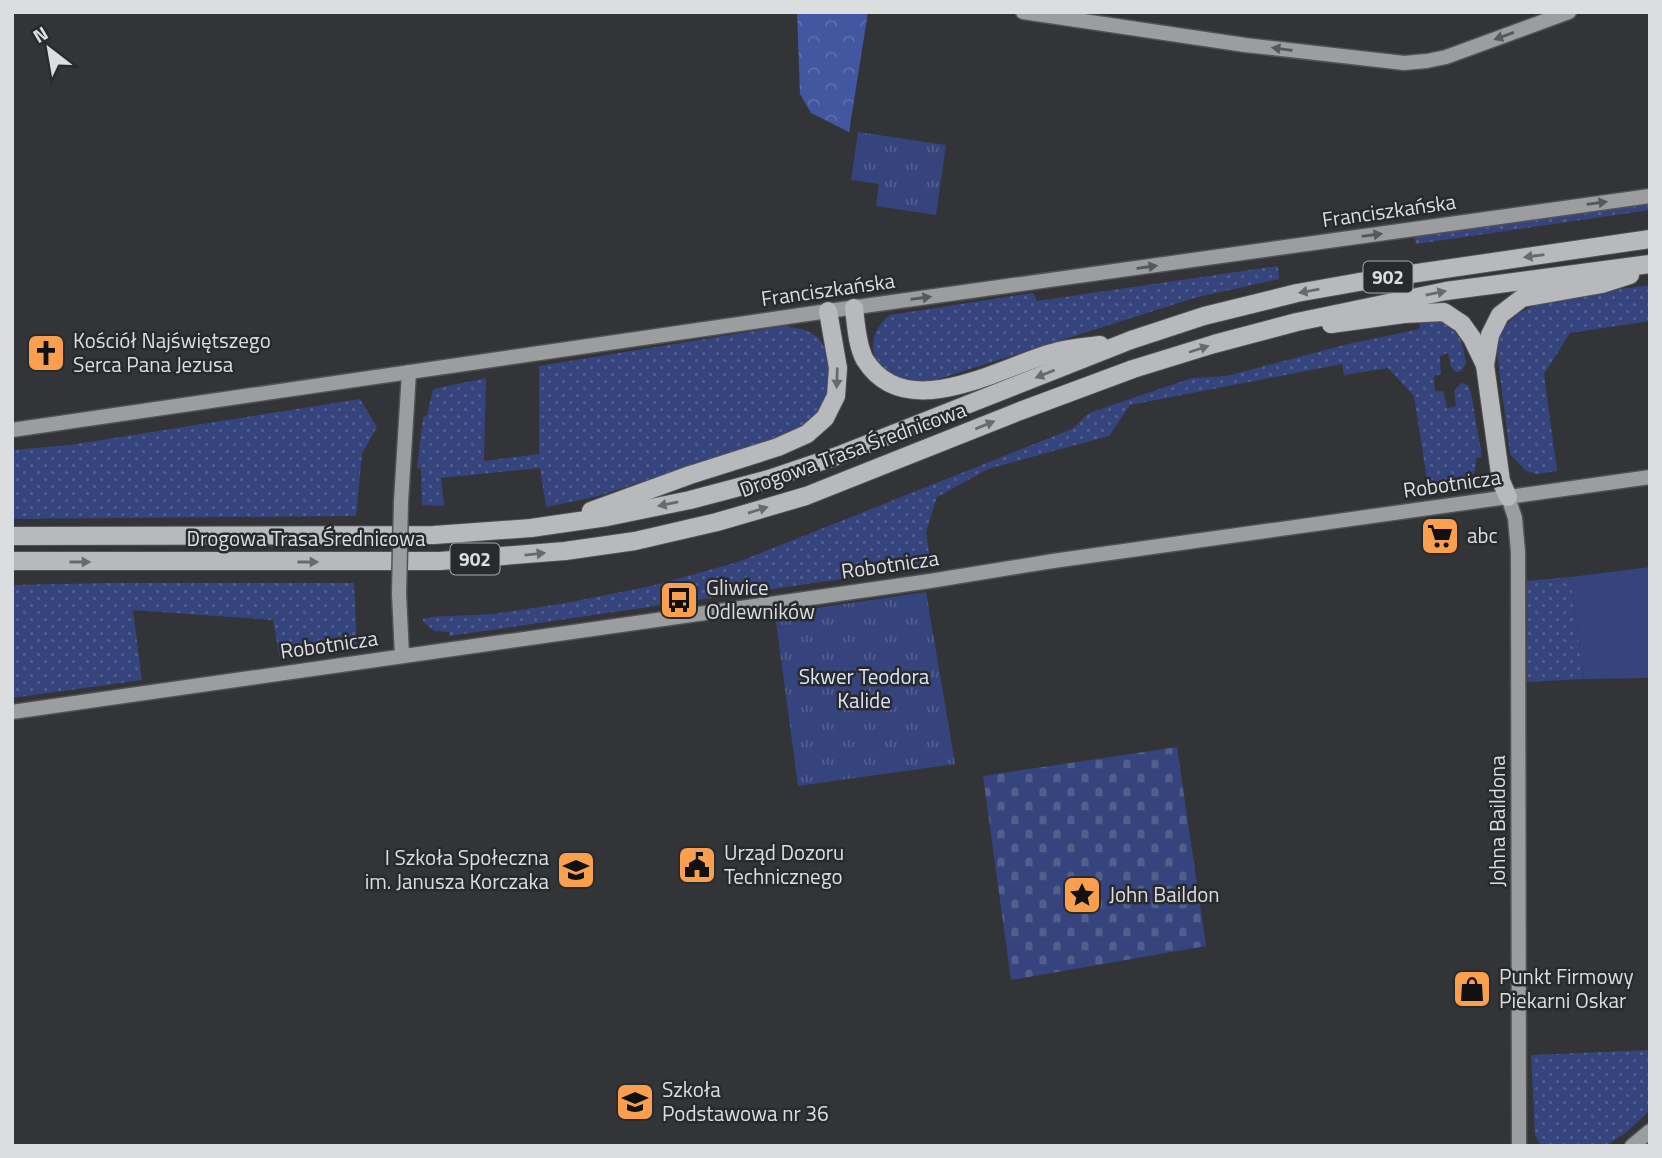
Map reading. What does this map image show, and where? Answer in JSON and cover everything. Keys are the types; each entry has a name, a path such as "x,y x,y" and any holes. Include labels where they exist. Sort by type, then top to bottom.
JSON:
{"main road":[{"name":"Drogowa Trasa Średnicowa","path":"12,536 433,535 553,525 690,500 769,479 837,456 1131,340 1203,316 1297,293 1650,239"},
{"path":"1508,497 1501,481 1485,365 1490,335 1500,315 1522,298 1602,284 1650,267"},
{"name":"Drogowa Trasa Średnicowa","path":"12,561 440,561 565,551 635,541 717,522 806,496 1020,411 1133,369 1214,344 1297,322 1446,291 1650,267"},
{"path":"854,308 863,357 875,373 902,388 923,392 988,376 1054,352 1131,340"},
{"path":"553,525 690,475 778,447 807,434 825,418 836,396 838,368 828,311"},
{"path":"1297,322 1338,324 1404,314 1444,312 1462,324 1485,365"}],"street":[{"path":"1023,12 1245,45 1404,62 1447,57 1569,12"},
{"name":"Franciszkańska","path":"12,430 1650,195"},
{"path":"402,656 399,594 401,502 409,372"},
{"name":"Robotnicza","path":"12,712 1650,477"},
{"name":"Johna Baildona","path":"1508,497 1515,518 1518,552 1519,1146"},
{"path":"1632,1146 1650,1131"}],"green space":[{"path":"797,12 868,12 849,132 811,113 800,94"},
{"path":"858,132 946,145 936,215 876,206 879,184 851,180"},
{"path":"1650,201 1650,210 1416,244 1414,236"},
{"path":"1278,266 1279,279 1194,298 926,383 906,383 892,377 877,362 874,353 876,333 881,323 890,315 1033,293 1037,301"},
{"path":"1650,285 1650,321 1570,333 1544,374 1557,471 1537,474 1526,471 1510,454 1496,345 1503,327 1519,313 1547,299"},
{"path":"1419,319 1440,321 1448,325 1454,329 1462,343 1466,364 1461,371 1456,372 1451,367 1448,353 1440,356 1441,374 1434,376 1435,391 1443,391 1447,408 1456,406 1454,391 1461,383 1468,385 1471,393 1482,457 1476,458 1475,471 1464,485 1429,493 1414,396 1388,368 1344,375 1342,364 1130,405 1109,436 988,469 937,497 926,532 931,566 449,636 449,632 435,631 423,622 423,619 431,617 493,614 566,603 651,586 738,562 1072,429 1089,413 1192,378 1227,376 1348,344 1420,329"},
{"path":"785,326 805,330 816,336 825,350 830,371 828,401 799,431 595,497 546,507 540,468 441,478 444,506 422,505 421,468 417,468 423,417 427,415 433,389 486,378 484,461 539,454 539,366"},
{"path":"360,399 377,427 362,454 356,516 12,519 12,450 70,445"},
{"path":"1650,567 1650,678 1584,679 1570,577"},
{"path":"1570,577 1584,679 1527,682 1527,581"},
{"path":"354,583 357,648 280,659 273,620 133,610 142,680 12,698 12,585"},
{"name":"Skwer Teodora Kalide","path":"926,592 955,764 798,786 775,614"},
{"path":"1177,747 1206,946 1011,980 983,776"},
{"path":"1650,1050 1650,1110 1628,1131 1606,1146 1541,1146 1535,1135 1531,1055"}],"place":[{"name":"Kościół Najświętszego Serca Pana Jezusa","path":"46,353"},
{"name":"abc","path":"1440,536"},
{"name":"Gliwice Odlewników","path":"679,600"},
{"name":"Urząd Dozoru Technicznego","path":"697,865"},
{"name":"I Szkoła Społeczna im. Janusza Korczaka","path":"576,870"},
{"name":"John Baildon","path":"1082,895"},
{"name":"Punkt Firmowy Piekarni Oskar","path":"1472,989"},
{"name":"Szkoła Podstawowa nr 36","path":"635,1102"}]}
